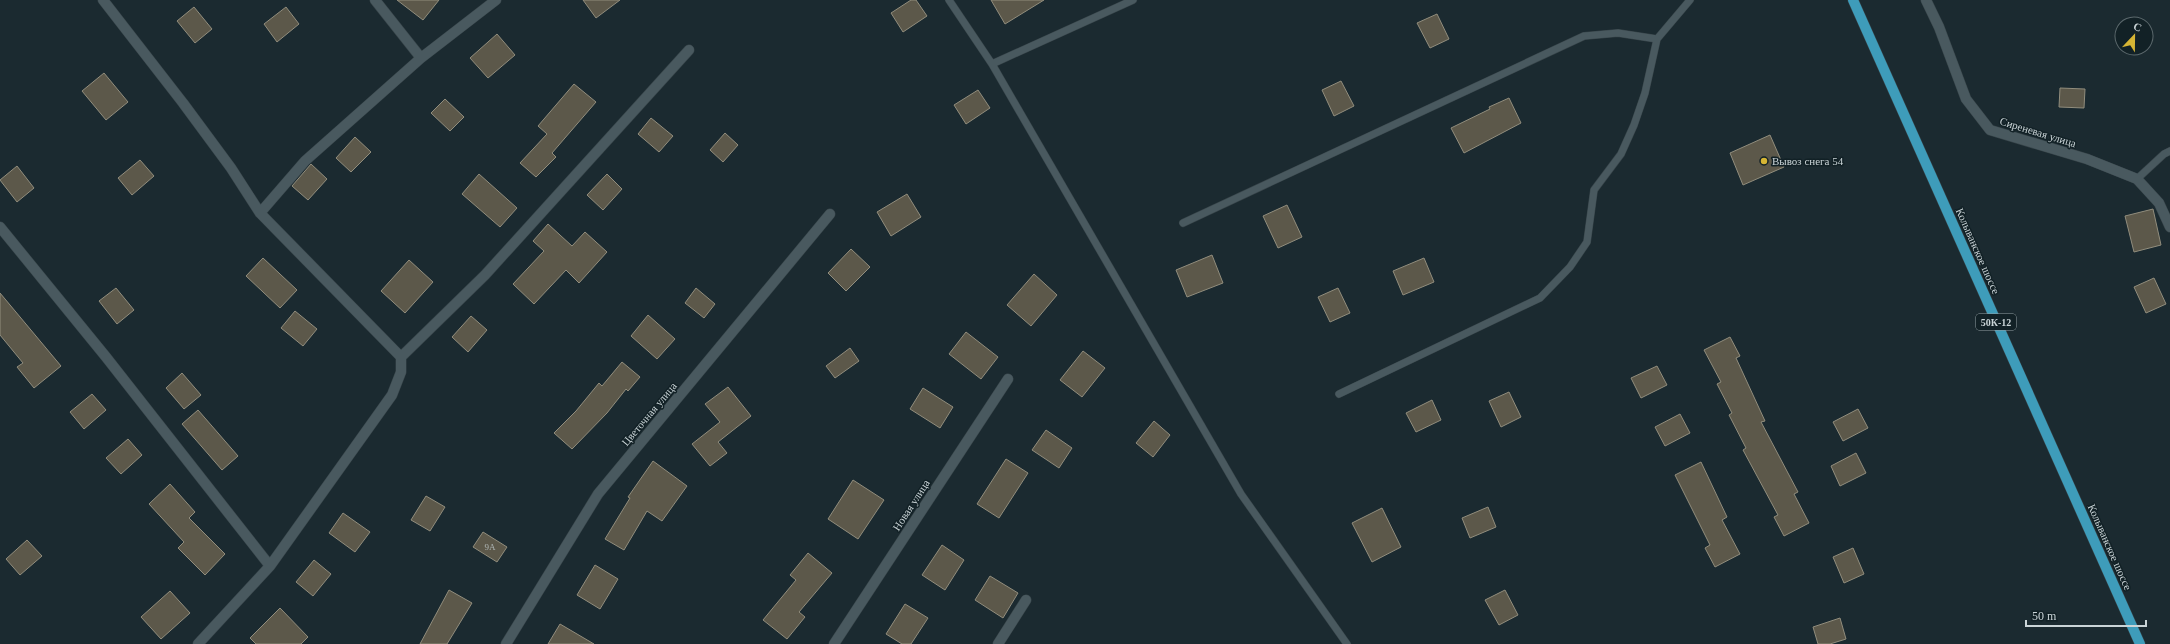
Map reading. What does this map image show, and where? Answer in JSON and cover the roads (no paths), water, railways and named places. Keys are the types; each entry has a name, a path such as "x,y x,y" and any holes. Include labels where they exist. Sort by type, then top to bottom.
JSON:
{"main road":[{"name":"Колыванское шоссе","path":"1853,0 2140,644"}],"street":[{"path":"103,0 183,103 231,168 260,213 402,357"},
{"path":"375,0 421,58"},
{"path":"260,213 305,161 421,58 496,0"},
{"name":"Сиреневая улица","path":"1926,0 1939,27 1966,98 1990,130 2087,159 2136,179 2159,203 2170,227"},
{"path":"198,644 270,566 392,395 401,372 402,357 485,275 689,50"},
{"name":"Цветочная улица","path":"506,644 598,494 830,214"},
{"path":"0,228 106,357 270,566"},
{"name":"Новая улица","path":"834,644 1008,378"},
{"path":"998,644 1026,600"}],"lane":[{"path":"949,0 992,64 1241,494 1346,644"},
{"path":"992,64 1133,0"},
{"path":"1339,394 1540,298 1570,267 1587,242 1594,190 1621,154 1634,125 1645,92 1657,39 1690,0"},
{"path":"1183,223 1584,36 1618,33 1657,39"},
{"path":"2136,179 2164,154 2170,151"}],"place":[{"name":"Вывоз снега 54","path":"1764,161"}]}
